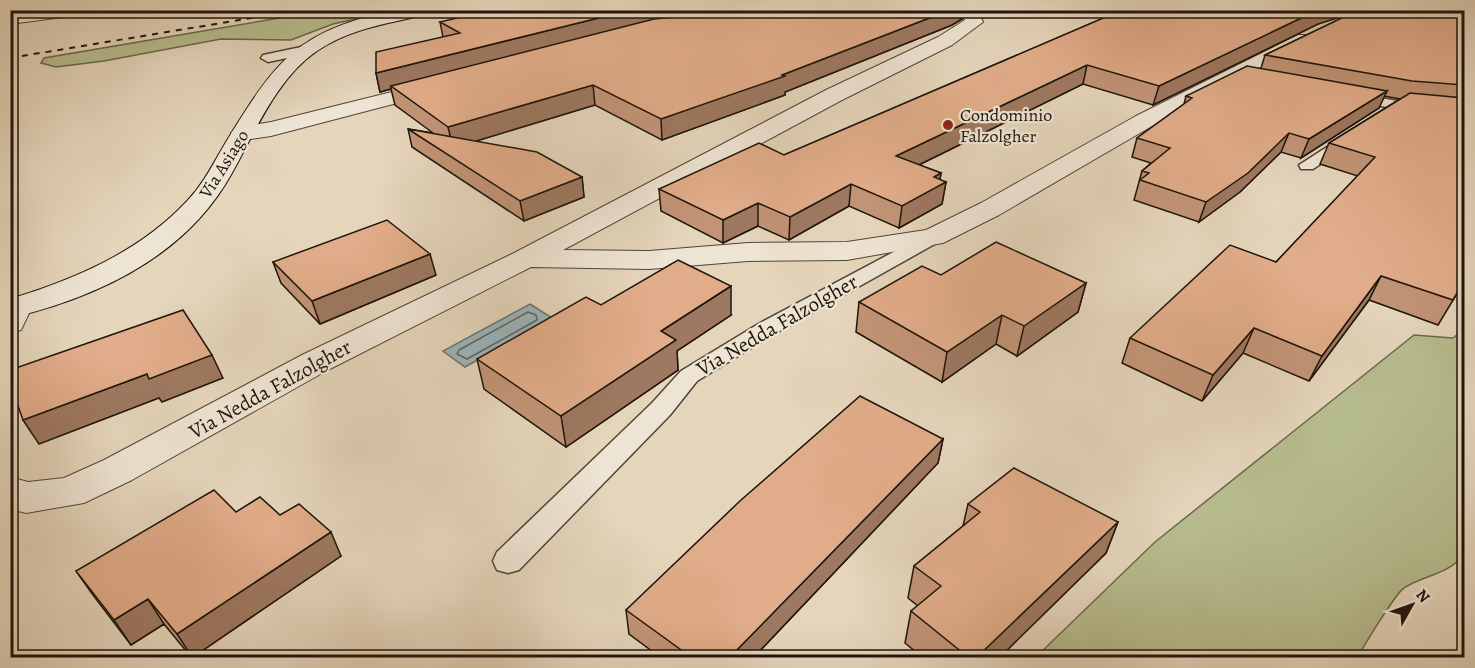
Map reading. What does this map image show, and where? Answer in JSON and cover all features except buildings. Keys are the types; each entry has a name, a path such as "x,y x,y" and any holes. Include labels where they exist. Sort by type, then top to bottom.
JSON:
{"street":[{"path":"10,19 78,10"},
{"name":"Via Asiago","path":"12,313 125,262 174,229 198,205 289,66 306,50 348,29 423,10"},
{"name":"Via Nedda Falzolgher","path":"10,492 26,498 70,492 118,470 314,363 524,259 834,95 945,41 974,22 972,14 966,10"},
{"name":"Via Nedda Falzolgher","path":"524,259 649,260 748,252 847,251 933,237 990,210 1137,124 1242,77 1325,30"},
{"path":"243,133 271,129 457,81"}],"lane":[{"path":"268,58 306,50"},
{"path":"1341,95 1398,105 1464,112"},
{"path":"1380,117 1398,105"},
{"path":"1307,165 1362,129"},
{"name":"Via Nedda Falzolgher","path":"508,561 661,410 689,376 768,328 933,237"}],"green space":[{"path":"326,10 391,11 333,24 291,40 221,39 104,61 56,67 41,63 44,58"},
{"path":"1464,329 1464,517 1462,528 1464,545 1462,556 1452,566 1404,588 1358,657 1036,657 1155,542 1414,335 1453,338"}],"water":[{"path":"530,304 552,318 465,367 443,351"}],"railway":[{"path":"10,58 300,10"}],"place":[{"name":"Condominio Falzolgher","path":"948,125"}]}
